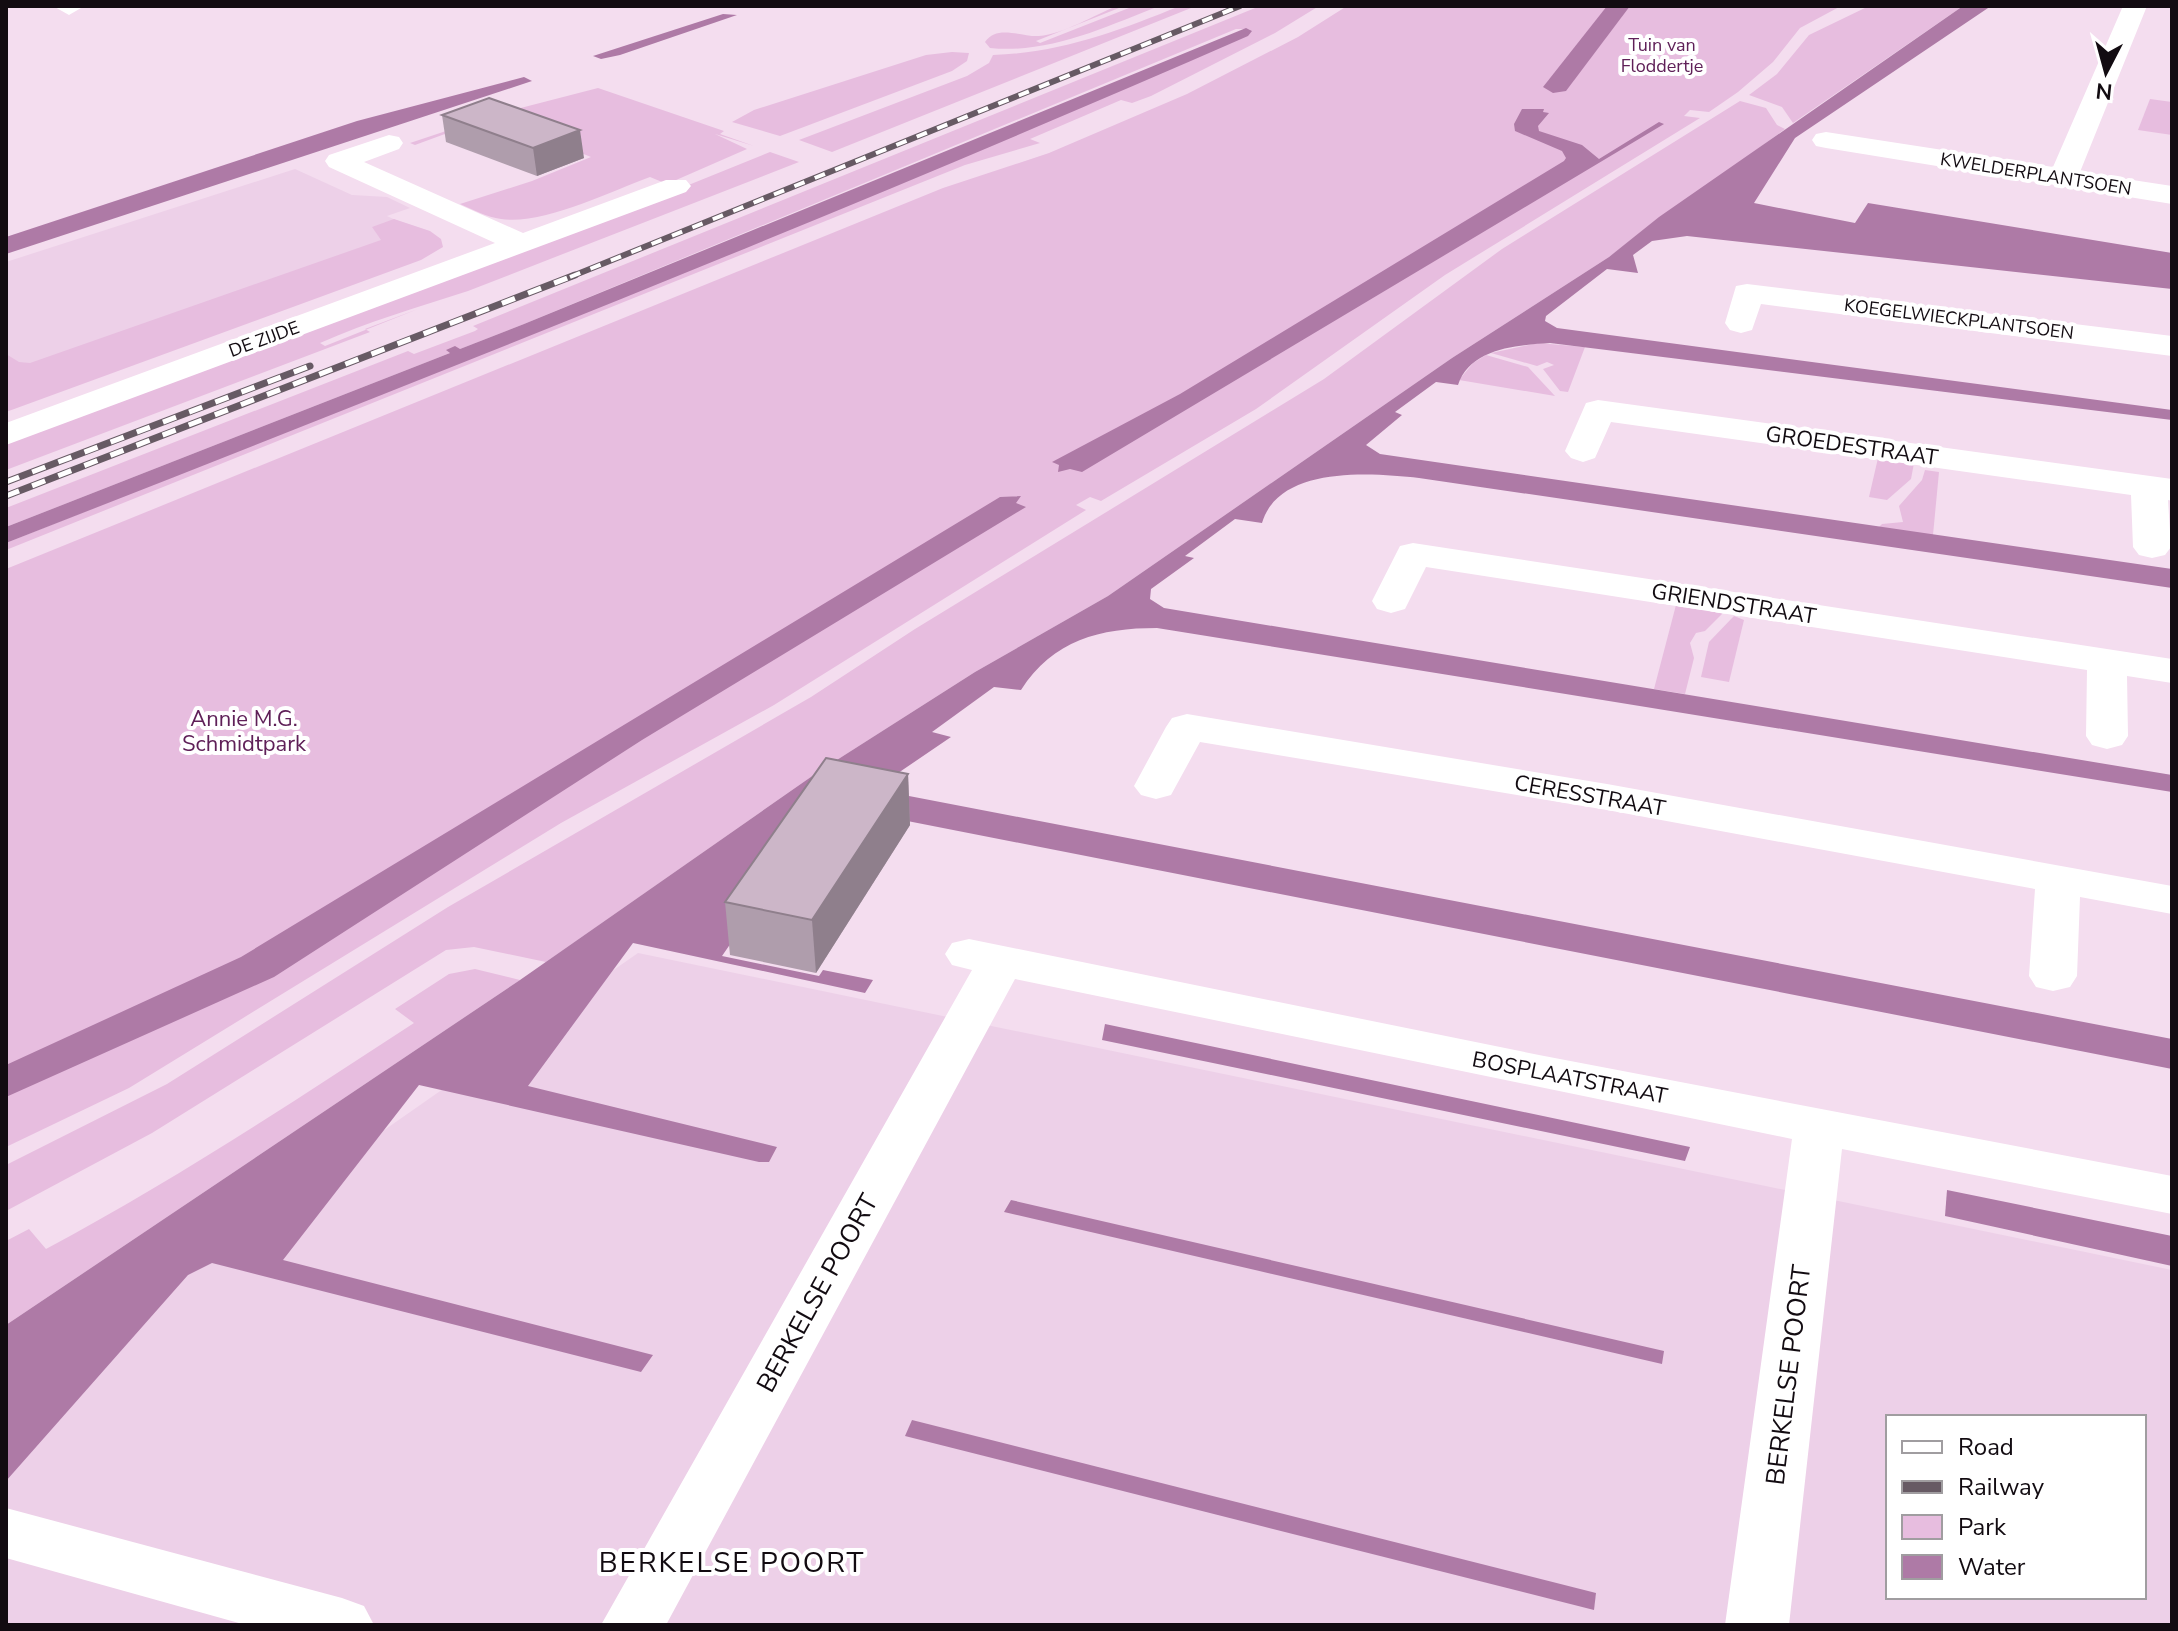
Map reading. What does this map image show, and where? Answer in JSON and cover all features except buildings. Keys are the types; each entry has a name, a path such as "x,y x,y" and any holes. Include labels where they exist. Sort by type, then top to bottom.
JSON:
{"street":[{"path":"2063,178 2135,6"},
{"name":"KWELDERPLANTSOEN","path":"1826,140 1897,160 2063,178 2172,195"},
{"path":"389,143 339,161 521,243"},
{"name":"DE ZIJDE","path":"6,435 676,186"},
{"name":"KOEGELWIECKPLANTSOEN","path":"1744,308 2172,346"},
{"name":"GROEDESTRAAT","path":"1583,451 1598,410 2160,488 2152,547"},
{"name":"GRIENDSTRAAT","path":"1391,601 1413,554 2172,671"},
{"path":"2107,660 2107,736"},
{"name":"CERESSTRAAT","path":"1156,786 1187,727 1607,797 2172,900"},
{"path":"2053,976 2058,879"},
{"name":"BOSPLAATSTRAAT","path":"985,957 2172,1195"},
{"name":"BERKELSE POORT","path":"633,1625 985,957"},
{"name":"BERKELSE POORT","path":"1757,1625 1819,1126"},
{"path":"6,1533 342,1625"}],"shaded area":[{"path":"295,169 352,195 387,197 410,208 387,216 430,236 6,409 6,262"},
{"name":"BERKELSE POORT","path":"638,953 2172,1270 2172,1625 6,1625 6,1466 143,1308 234,1235"}],"green space":[{"path":"1117,6 1124,6 1071,27"},
{"path":"1134,6 1159,6 1056,43 1012,49 990,48 985,42 1003,32 1049,35 1066,29 1036,41 1040,43"},
{"path":"1180,6 1196,6 832,152 799,140 967,76 989,63 993,55 1065,45 1111,32"},
{"path":"1260,6 1319,6 1275,33 1151,96 1132,103 1121,100 1030,139 1040,143 965,165 6,550 6,543 722,257 1250,29 1236,29 524,324 6,527 6,508 408,351 414,354 475,331 478,329 473,326"},
{"name":"Annie M.G. Schmidtpark","path":"1347,6 1841,6 1800,28 1773,62 1709,112 1690,110 1684,116 1700,118 1445,275 1256,409 1101,501 1090,497 1076,505 1086,510 774,705 561,823 129,1088 6,1147 6,569 943,188 1049,153 1187,94 1298,37"},
{"path":"1869,6 1963,6 1793,123 1782,107 1749,95 1777,74 1809,35"},
{"path":"969,53 967,61 952,71 780,136 732,122 754,110 926,55"},
{"path":"598,88 724,131 720,134 754,146 715,134 747,149 667,184 650,177 576,206 518,220 491,217 460,204 532,181 591,157 491,117 415,145 410,143 497,114"},
{"path":"2150,99 2172,102 2172,135 2138,130"},
{"path":"1740,101 1766,108 1777,125 1785,129 1609,257 1452,358 1108,596 975,672 818,772 546,962 474,947 446,950 152,1133 6,1211 6,1165 167,1084 448,907 811,697 915,629 1324,379 1502,249"},
{"path":"770,152 799,162 468,291 320,343 325,346 366,330 370,332 6,470 6,442 644,203"},
{"path":"394,219 430,231 441,239 443,247 421,260 6,412 6,354 19,362 30,363 381,240 372,227"},
{"path":"1538,343 1585,347 1568,392 1560,391 1543,369 1554,365 1547,362 1537,366 1491,353"},
{"path":"1486,355 1528,367 1555,396 1459,380 1473,363"},
{"path":"1878,458 1914,463 1911,479 1887,500 1869,497"},
{"path":"1925,470 1939,472 1933,535 1878,528 1882,524 1903,522 1899,506 1922,480"},
{"path":"1676,605 1723,613 1705,631 1696,633 1690,643 1694,658 1685,694 1654,689"},
{"path":"1734,616 1744,620 1729,682 1701,677 1709,642"},
{"path":"475,969 520,980 6,1325 6,1241 29,1229 46,1249 140,1196 414,1023 395,1009 449,974"}],"water":[{"path":"1607,6 1630,6 1566,91 1553,93 1543,87"},
{"path":"1963,6 1991,6 1795,138 1754,203 1855,223 1868,203 2172,253 2172,289 1687,236 1652,241 1633,255 1638,273 1607,269 1546,316 1545,321 1557,328 2172,410 2172,420 1550,343 1510,347 1484,356 1464,373 1458,385 1436,382 1395,412 1402,415 1366,445 1380,454 2172,569 2172,588 1419,478 1353,475 1307,482 1287,491 1272,504 1262,523 1235,519 1185,556 1194,558 1151,589 1150,599 1164,608 2172,775 2172,792 1157,628 1116,631 1080,640 1048,659 1021,690 994,687 932,732 951,737 879,786 883,791 2172,1039 2172,1069 826,805 722,956 819,976 823,970 873,980 865,993 633,943 528,1086 777,1147 769,1162 419,1085 283,1260 653,1355 641,1372 212,1263 188,1275 6,1481 6,1325 520,980 818,772 975,672 1108,596 1452,358 1609,257 1659,217"},
{"path":"723,14 737,15 620,55 601,59 593,56"},
{"path":"1246,28 1252,31 1248,36 940,168 474,358 6,543 6,527 450,353 446,350 455,346 460,349 524,324"},
{"path":"524,77 532,81 6,254 6,237 357,121"},
{"path":"1522,109 1544,109 1543,112 1549,113 1538,126 1539,131 1582,145 1599,159 1659,122 1664,124 1082,472 1070,469 1058,472 1059,465 1052,462 1180,394 1564,161 1566,158 1562,151 1515,131 1514,124"},
{"path":"1021,496 1016,503 1026,507 642,740 274,977 6,1097 6,1065 241,957 1000,497"},
{"path":"1105,1024 1690,1147 1685,1161 1102,1040"},
{"path":"1947,1190 2172,1236 2172,1266 1945,1216"},
{"path":"1011,1200 1664,1351 1662,1364 1004,1212"},
{"path":"912,1420 1596,1593 1594,1610 905,1436"}],"railway":[{"path":"574,276 1240,6"},
{"path":"6,496 574,276"},
{"path":"6,482 310,366"}],"district":[{"name":"BERKELSE POORT","path":"732,1562"}],"park label":[{"name":"Tuin van Floddertje","path":"1662,55"}]}
